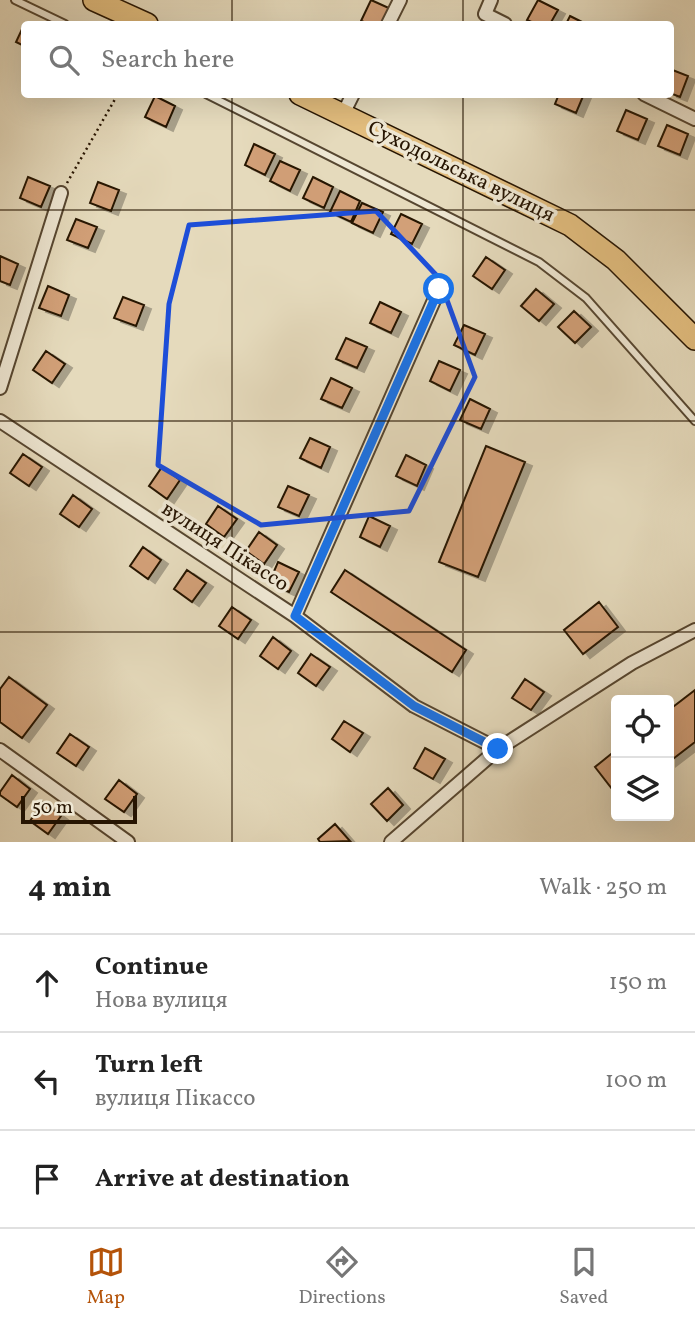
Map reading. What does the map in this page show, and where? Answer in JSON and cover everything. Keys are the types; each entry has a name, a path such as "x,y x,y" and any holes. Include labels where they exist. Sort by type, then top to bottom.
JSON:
{"main road":[{"path":"94,0 140,21"},
{"name":"Суходольська вулиця","path":"309,98 570,225 616,260 695,339"}],"street":[{"path":"390,21 400,0"},
{"path":"491,0 485,14 499,21"},
{"path":"343,114 351,98"},
{"path":"652,98 695,119"},
{"path":"0,388 61,193"},
{"path":"295,616 439,289"},
{"name":"вулиця Пікассо","path":"0,421 295,616 414,706 498,749"},
{"path":"391,842 498,749 632,663 695,630"},
{"path":"0,750 128,842"}],"lane":[{"path":"15,0 59,21"},
{"path":"214,98 539,262 586,298 695,421"}],"path":[{"path":"61,193 116,98"}],"highlighted area":[{"path":"376,211 439,278 475,377 409,511 261,525 158,465 169,304 189,225"}],"building":[{"path":"371,0 391,9 385,21 361,21"},
{"path":"538,0 558,10 552,21 527,20"},
{"path":"570,16 580,21 568,21"},
{"path":"21,31 21,44 16,42"},
{"path":"674,71 688,76 680,97 674,95"},
{"path":"154,98 175,106 166,127 145,117"},
{"path":"557,98 582,98 576,113 555,104"},
{"path":"626,110 647,119 638,140 617,131"},
{"path":"667,125 688,134 680,155 658,146"},
{"path":"254,144 275,154 265,175 245,165"},
{"path":"280,161 300,170 290,191 270,181"},
{"path":"28,177 50,186 41,207 20,198"},
{"path":"313,177 333,187 324,208 303,198"},
{"path":"98,182 119,190 111,211 90,203"},
{"path":"340,191 360,201 351,222 330,212"},
{"path":"362,203 383,212 373,233 352,223"},
{"path":"401,214 422,224 412,244 391,234"},
{"path":"76,219 97,227 88,248 67,240"},
{"path":"0,256 18,264 10,285 0,281"},
{"path":"486,257 505,270 492,289 473,276"},
{"path":"48,286 69,295 61,316 39,308"},
{"path":"536,289 554,304 539,321 521,306"},
{"path":"123,297 144,305 136,326 114,318"},
{"path":"380,302 401,312 391,333 370,323"},
{"path":"574,311 591,327 575,343 558,327"},
{"path":"464,325 485,334 475,355 454,345"},
{"path":"346,338 367,347 357,368 336,359"},
{"path":"46,351 65,364 52,383 33,370"},
{"path":"439,361 460,370 450,391 430,381"},
{"path":"331,378 352,388 342,408 321,399"},
{"path":"470,399 490,409 481,429 460,420"},
{"path":"310,438 330,447 321,468 300,458"},
{"path":"486,446 525,462 478,577 439,562"},
{"path":"23,454 42,467 29,486 10,473"},
{"path":"406,455 426,465 417,486 396,476"},
{"path":"162,467 180,480 167,499 149,486"},
{"path":"288,486 309,495 299,516 278,507"},
{"path":"73,495 92,509 79,527 60,514"},
{"path":"218,506 237,519 224,537 206,524"},
{"path":"369,516 390,526 380,547 360,537"},
{"path":"259,532 277,545 264,564 246,551"},
{"path":"143,547 161,560 148,579 130,566"},
{"path":"278,562 299,572 289,592 269,583"},
{"path":"187,570 206,583 192,602 174,589"},
{"path":"345,570 466,650 452,672 331,592"},
{"path":"599,602 618,627 583,654 564,630"},
{"path":"232,607 251,620 238,639 219,626"},
{"path":"273,637 291,651 278,669 260,656"},
{"path":"311,654 330,667 316,686 298,673"},
{"path":"9,677 47,705 22,738 0,722 0,689"},
{"path":"525,679 544,692 531,710 512,698"},
{"path":"695,690 695,742 674,758 674,758 674,706"},
{"path":"344,721 363,733 350,752 332,739"},
{"path":"70,734 89,747 76,766 57,753"},
{"path":"425,748 445,759 433,779 414,768"},
{"path":"611,754 611,788 595,767"},
{"path":"12,775 30,789 17,807 0,795"},
{"path":"119,780 137,794 124,812 105,799"},
{"path":"388,788 403,805 387,821 371,804"},
{"path":"43,802 61,816 48,834 30,821"},
{"path":"335,824 350,841 320,842 318,839"}],"route":[{"path":"439,289 295,616 414,706 498,749"}]}
